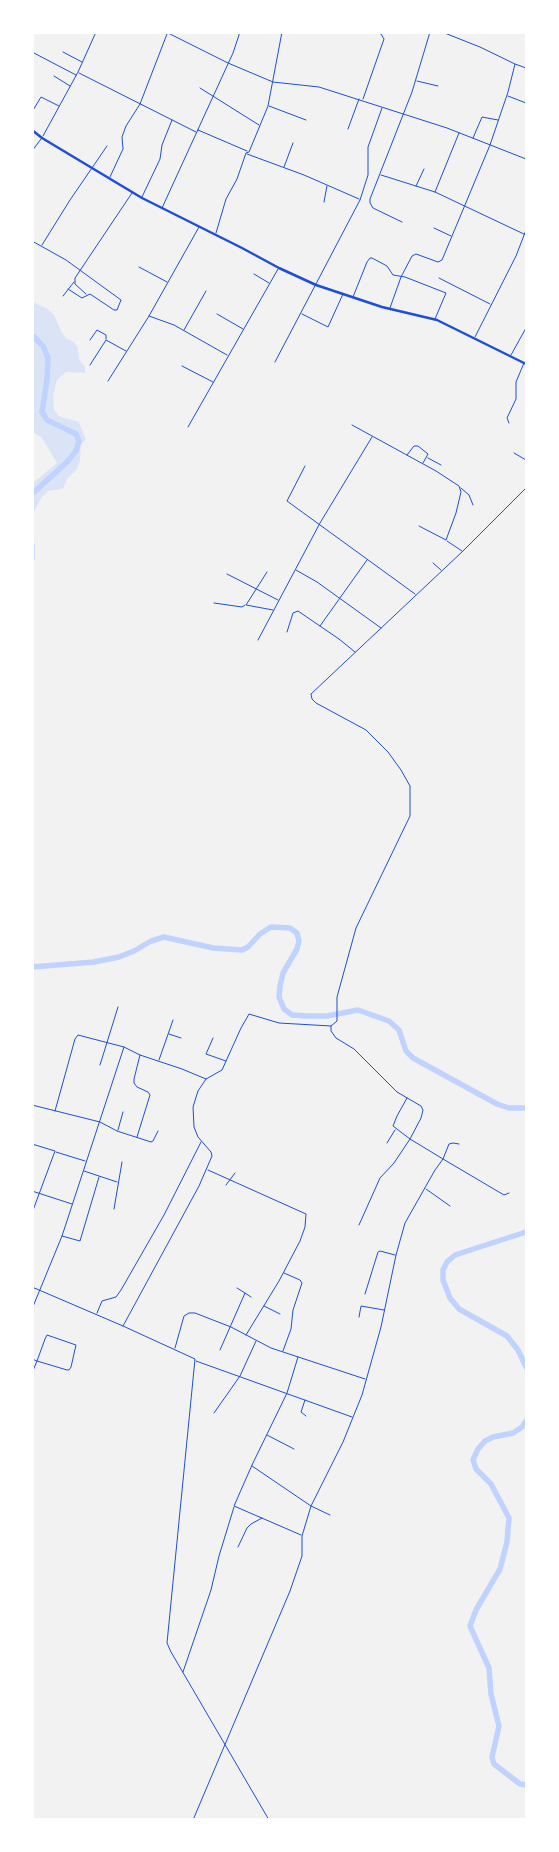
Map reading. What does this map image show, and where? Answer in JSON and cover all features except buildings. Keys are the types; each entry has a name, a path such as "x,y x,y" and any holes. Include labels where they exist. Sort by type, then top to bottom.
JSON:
{"main road":[{"path":"32,130 42,138 142,198 216,234 279,268 343,294 390,309 434,320 525,363"}],"street":[{"path":"32,151 42,138 78,74 96,32"},
{"path":"162,208 228,63 240,32"},
{"path":"216,234 226,199 237,179 268,106 282,32"},
{"path":"363,100 384,39 377,32"},
{"path":"402,222 371,206 370,199 415,81 430,32"},
{"path":"442,32 526,68"},
{"path":"109,178 123,149 122,137 126,126 140,104 167,33 228,63 273,82 319,86 383,106 526,159"},
{"path":"32,52 172,120 249,152"},
{"path":"63,52 83,63"},
{"path":"390,309 401,277 414,254 438,262 442,261 490,145 507,96 515,64"},
{"path":"54,76 71,86"},
{"path":"415,81 438,86"},
{"path":"200,88 260,125"},
{"path":"507,96 526,104"},
{"path":"32,112 41,97 59,107"},
{"path":"348,129 359,99"},
{"path":"268,106 306,120"},
{"path":"275,362 360,200 368,175 368,147 383,106"},
{"path":"473,138 482,116 499,120"},
{"path":"142,198 160,159 162,145 172,120"},
{"path":"435,192 459,133"},
{"path":"284,167 293,143"},
{"path":"42,245 107,146"},
{"path":"246,154 327,184 360,200"},
{"path":"416,186 424,169"},
{"path":"380,175 435,192 526,235"},
{"path":"324,202 327,184"},
{"path":"63,296 132,192"},
{"path":"108,381 199,227"},
{"path":"434,228 452,236"},
{"path":"474,338 526,235 526,230"},
{"path":"32,241 42,245 80,270 121,300 115,310 90,294 82,298 68,289"},
{"path":"353,297 370,258 372,258 387,266 392,275 446,293 434,320"},
{"path":"139,267 168,282"},
{"path":"188,427 279,268"},
{"path":"254,274 270,283"},
{"path":"439,278 491,305"},
{"path":"74,281 87,295"},
{"path":"183,331 206,291"},
{"path":"301,314 328,327 343,294"},
{"path":"217,314 243,330"},
{"path":"148,316 183,331 228,356"},
{"path":"510,356 526,328"},
{"path":"90,340 97,330 106,334 106,340 90,366"},
{"path":"106,340 126,351"},
{"path":"509,423 507,418 516,399 517,376 525,363"},
{"path":"182,366 214,383"},
{"path":"352,425 423,464 460,488 469,495 473,506"},
{"path":"258,640 320,523 372,437"},
{"path":"407,455 416,445 427,453 427,458 423,464"},
{"path":"514,452 526,460"},
{"path":"427,458 441,465"},
{"path":"304,466 286,500 416,595"},
{"path":"446,540 456,513 460,488"},
{"path":"358,1225 380,1178 394,1163 410,1139 423,1110 421,1106 394,1090 354,1049 336,1038 331,1031 331,1026 337,1019 336,1004 356,928 407,824 411,809 410,786 388,752 366,730 316,702 311,697 312,692 463,551 526,488"},
{"path":"419,526 463,551"},
{"path":"320,626 367,560"},
{"path":"433,563 442,571"},
{"path":"295,569 340,598 381,628"},
{"path":"246,605 267,572"},
{"path":"228,574 279,601"},
{"path":"214,603 242,607 246,605 274,610"},
{"path":"287,632 295,612 320,626 355,653"},
{"path":"100,1065 118,1007"},
{"path":"124,1326 195,1194 212,1154 195,1131 193,1114 195,1100 206,1079 218,1073 227,1061 249,1014 275,1022 331,1026"},
{"path":"158,1061 173,1020"},
{"path":"55,1110 76,1036 80,1034 124,1047 140,1056 206,1079"},
{"path":"168,1034 181,1038"},
{"path":"213,1038 206,1054 227,1061"},
{"path":"32,1309 62,1236 124,1047"},
{"path":"137,1138 150,1094 137,1087 134,1083 140,1056"},
{"path":"387,1143 395,1129 393,1126 397,1116 407,1098"},
{"path":"32,1105 100,1122 118,1131 152,1142 158,1131"},
{"path":"118,1131 123,1112"},
{"path":"395,1129 503,1194 509,1193"},
{"path":"97,1314 102,1301 116,1297 121,1290 164,1215 178,1184 202,1141"},
{"path":"32,1144 86,1162"},
{"path":"193,1820 293,1583 302,1556 302,1536 311,1506 343,1442 353,1417 366,1380 385,1310 396,1255 405,1223 443,1159 449,1144 459,1144"},
{"path":"32,1213 55,1151"},
{"path":"114,1209 117,1182 122,1162"},
{"path":"206,1169 306,1214 302,1235 284,1273 246,1335"},
{"path":"83,1171 117,1182"},
{"path":"226,1185 235,1173"},
{"path":"62,1236 80,1241 99,1177"},
{"path":"425,1189 450,1206"},
{"path":"32,1190 72,1204"},
{"path":"365,1294 378,1252 396,1255"},
{"path":"282,1352 291,1329 293,1310 302,1284 300,1280 284,1273"},
{"path":"32,1287 193,1357 195,1361 353,1417"},
{"path":"237,1288 251,1297"},
{"path":"220,1350 245,1293"},
{"path":"263,1306 280,1314"},
{"path":"359,1316 361,1306 385,1310"},
{"path":"175,1349 184,1316 189,1312 231,1327 256,1341 282,1352 366,1380"},
{"path":"32,1359 37,1361 69,1370 76,1345 48,1335 37,1361 32,1372"},
{"path":"214,1414 240,1376 256,1341"},
{"path":"183,1672 211,1590 217,1562 234,1506 266,1434 287,1393 298,1357"},
{"path":"195,1361 167,1636 169,1649 269,1820"},
{"path":"305,1399 301,1412 306,1416"},
{"path":"266,1434 294,1449"},
{"path":"252,1465 311,1506 330,1515"},
{"path":"234,1506 302,1536"},
{"path":"238,1547 247,1528 263,1518"}],"shaded area":[{"path":"33,303 48,309 54,315 62,333 66,338 74,342 78,348 79,359 85,367 85,373 66,372 57,380 53,396 54,410 59,416 79,422 86,440 81,444 80,461 77,469 67,479 64,487 48,491 41,498 33,514 33,483 57,463 42,438 33,432"}],"waterway":[{"path":"32,335 43,346 48,358 42,412 47,420 76,434 79,441 76,451 67,462 32,494"},
{"path":"32,545 32,558"},
{"path":"32,967 94,962 119,957 151,941 164,937 213,948 242,950 271,927 290,928 297,933 299,941 297,949 283,973 280,986 279,997 284,1009 292,1015 307,1016 327,1016 358,1010 389,1021 399,1030 406,1051 413,1058 497,1104 509,1108 526,1108"},
{"path":"526,1232 455,1255 447,1262 443,1270 443,1280 450,1298 459,1309 507,1336 518,1350 526,1367"},
{"path":"526,1421 522,1427 513,1433 493,1437 485,1441 478,1449 473,1460 476,1469 491,1484 509,1518 507,1542 500,1569 476,1610 470,1626 489,1668 491,1694 499,1726 492,1757 494,1764 520,1784 526,1785"}]}
